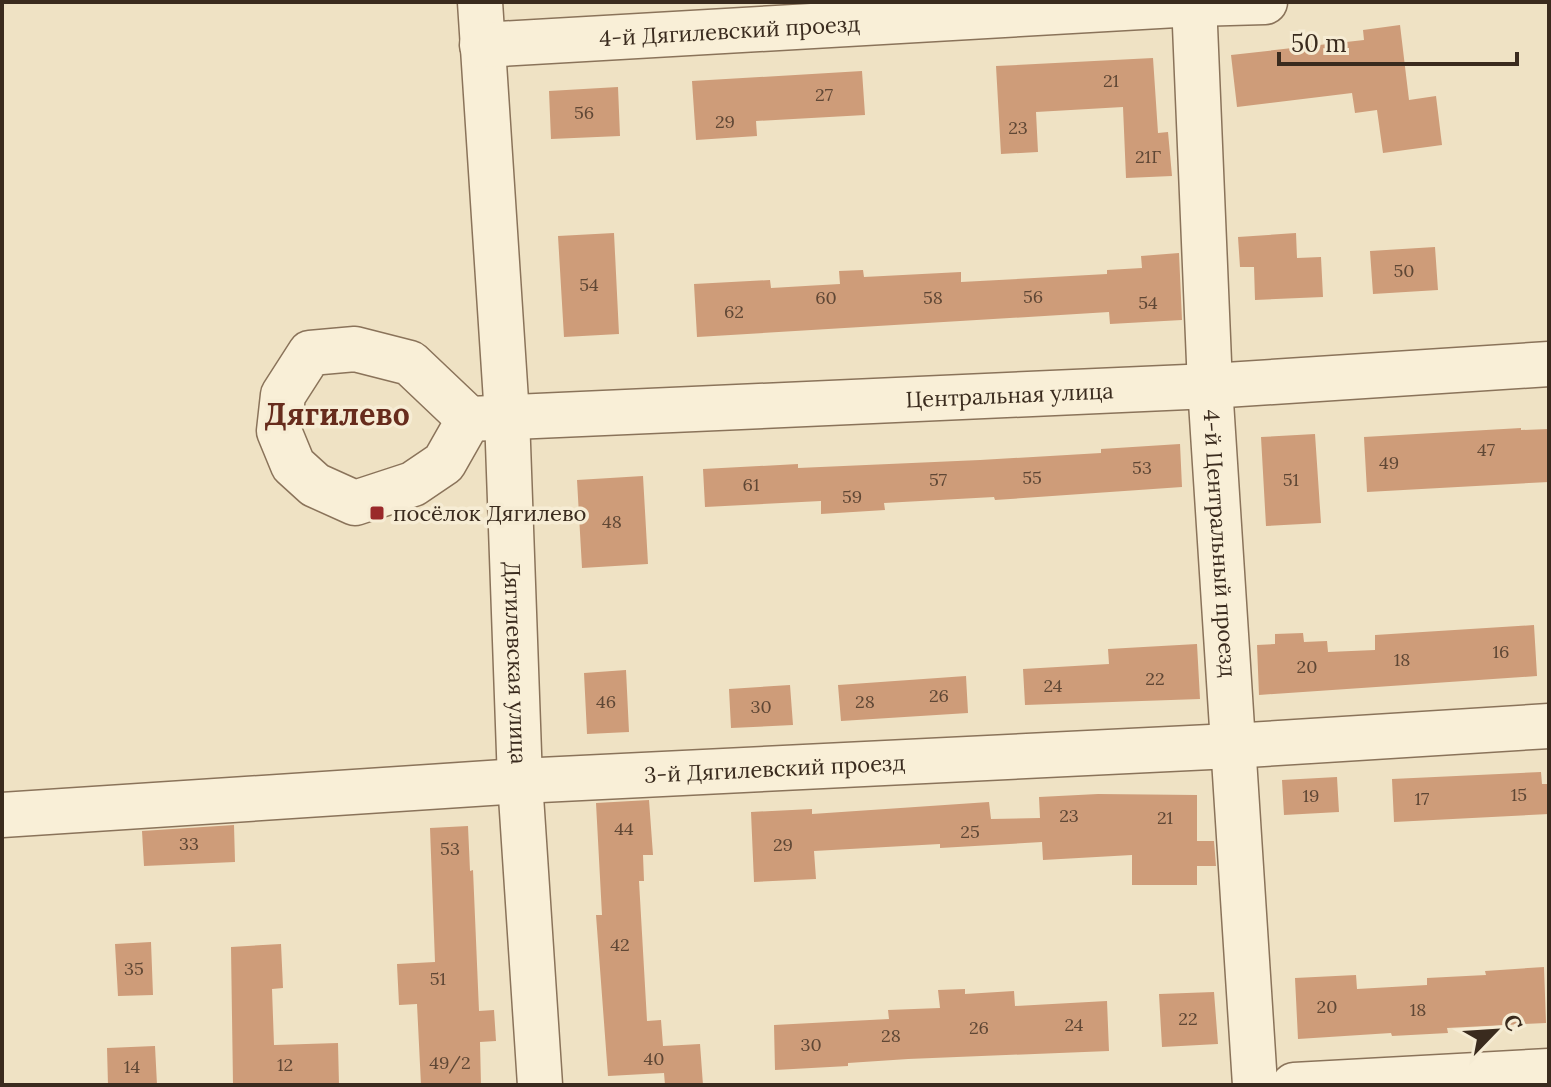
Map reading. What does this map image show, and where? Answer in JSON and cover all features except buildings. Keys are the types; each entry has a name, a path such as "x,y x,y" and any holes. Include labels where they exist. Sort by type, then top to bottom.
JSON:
{"street":[{"name":"Дягилевская улица","path":"480,2 488,418 520,781 540,1085"},
{"name":"4-й Дягилевский проезд","path":"482,45 1194,3 1265,2"},
{"name":"4-й Центральный проезд","path":"1194,3 1210,386 1255,1085"},
{"name":"Центральная улица","path":"488,418 1210,386 1549,364"},
{"name":"3-й Дягилевский проезд","path":"2,815 520,781 1231,746 1549,726"},
{"path":"1294,1085 1549,1071"}],"place":[{"name":"посёлок Дягилево","path":"377,513"}],"district":[{"name":"Дягилево","path":"337,415"}]}
